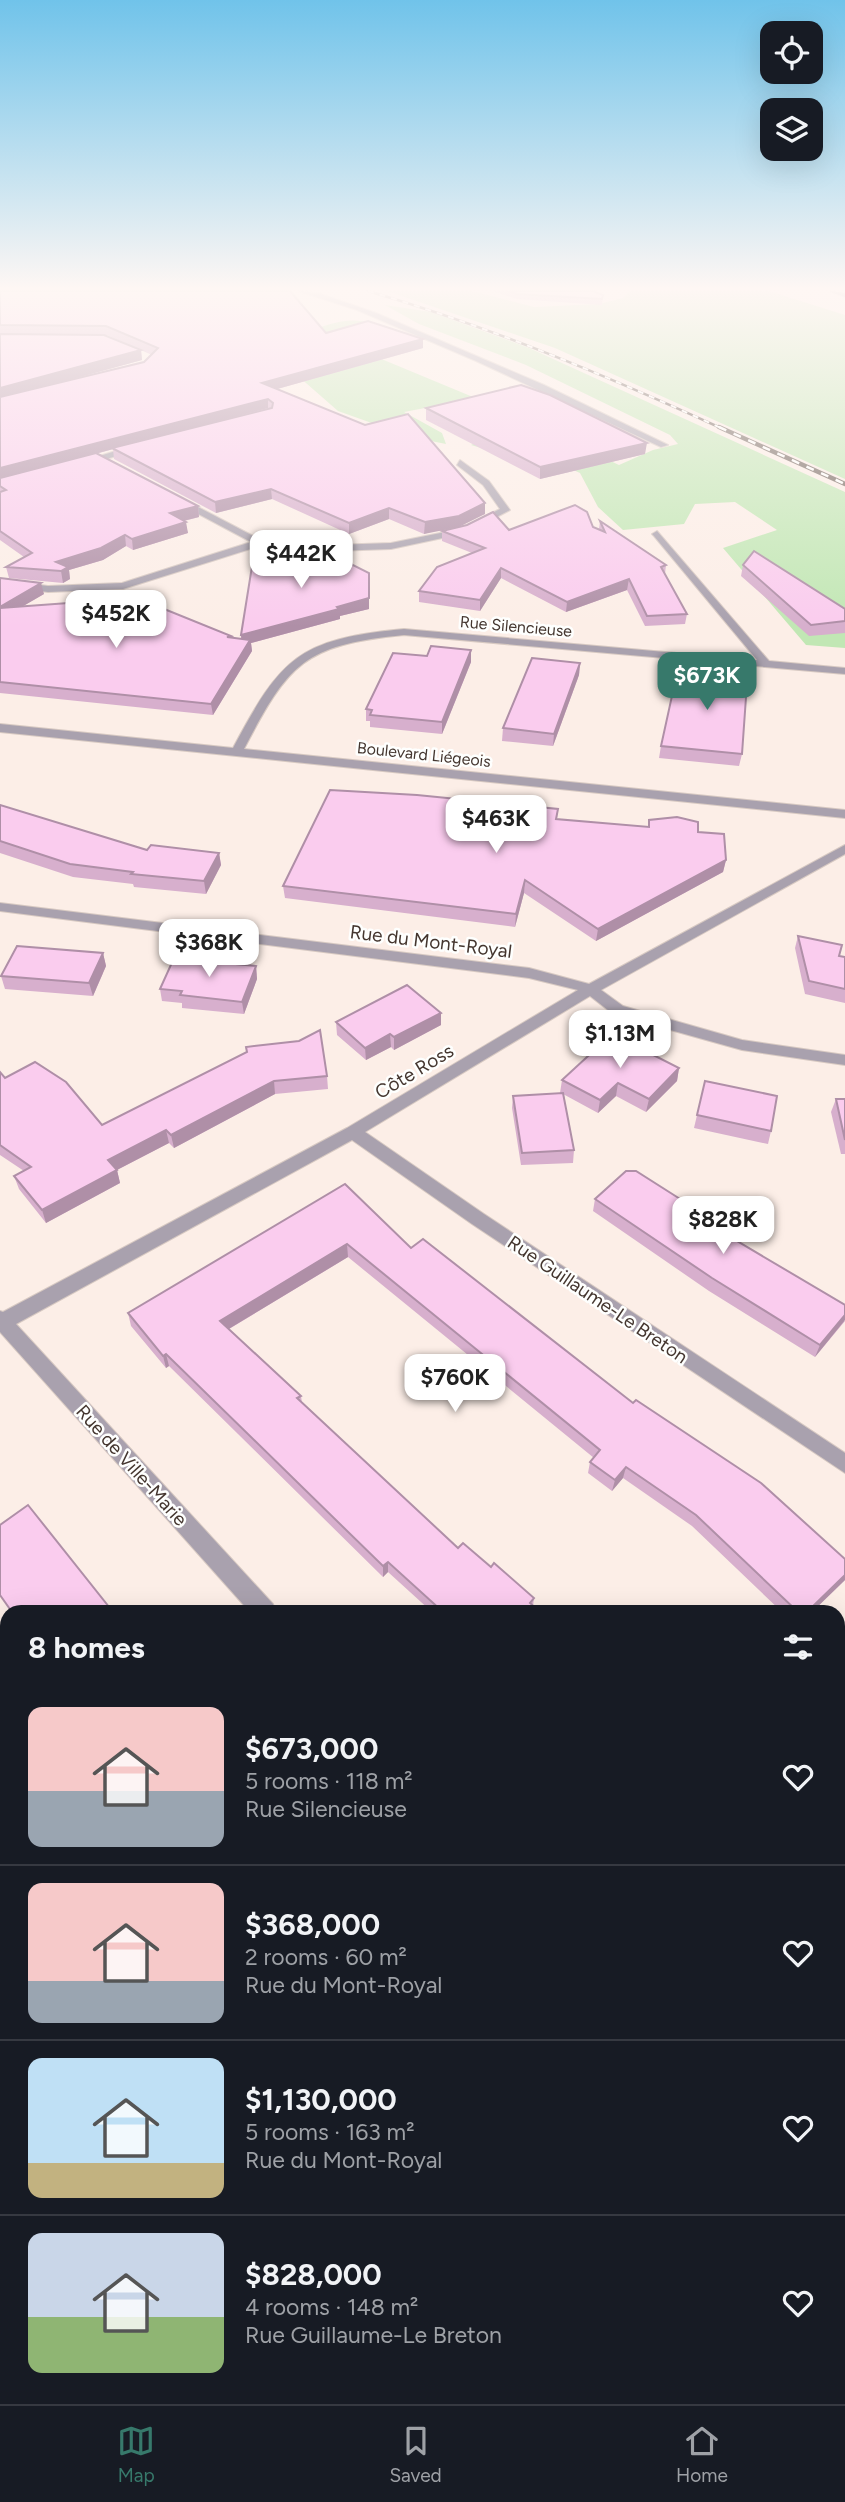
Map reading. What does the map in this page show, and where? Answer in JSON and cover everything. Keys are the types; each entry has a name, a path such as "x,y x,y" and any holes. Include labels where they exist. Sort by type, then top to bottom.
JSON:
{"street":[{"path":"580,403 664,445"},
{"path":"75,464 139,447"},
{"path":"100,457 110,463"},
{"path":"0,583 48,589 123,586 259,543 333,548 391,546 427,541 463,530 505,510 496,491 474,471 460,463"},
{"path":"166,493 259,543"},
{"path":"657,534 765,663"},
{"name":"Rue Silencieuse","path":"237,751 273,685 289,667 321,647 365,635 404,632 845,671"},
{"name":"Boulevard Liégeois","path":"0,728 845,814"},
{"name":"Côte Ross","path":"1,1321 353,1132 591,989 845,849"},
{"name":"Rue du Mont-Royal","path":"0,907 529,973 591,989 618,1010 742,1045 845,1060"},
{"name":"Rue Guillaume-Le Breton","path":"353,1132 478,1219 843,1458"},
{"name":"Rue de Ville-Marie","path":"1,1321 259,1605"}],"green space":[{"path":"329,403 450,403 404,412 442,433 446,444 411,437 338,411"},
{"path":"451,403 488,403 619,465 653,450 678,444 670,435 605,403 650,403 845,492 845,648 806,645 723,548 777,530 735,502 695,504 684,524 623,530 598,507 580,473 529,450 491,451 471,445 502,430"},
{"path":"677,403 845,403 845,479"}],"building":[{"path":"0,403 252,403 0,468"},
{"path":"273,403 312,403 365,425 408,414 485,503 459,516 425,522 389,508 349,523 271,489 215,502 112,448 272,408"},
{"path":"446,403 567,403 647,443 540,467 426,408"},
{"path":"96,453 198,506 170,513 186,522 132,539 125,535 101,548 56,562 68,567 61,571 6,567 32,553 0,531 0,492 6,490 0,486 0,478"},
{"path":"575,505 587,512 593,527 605,532 600,521 666,565 661,567 687,614 647,616 629,579 567,602 501,568 480,600 419,591 437,567 485,548 442,531 467,525 493,512 509,530"},
{"path":"754,551 845,609 845,621 811,625 743,565"},
{"path":"272,556 335,556 369,573 369,598 337,607 339,609 241,635 253,560 267,568"},
{"path":"0,578 41,583 0,607"},
{"path":"137,598 231,636 227,637 250,640 211,704 0,682 0,608"},
{"path":"431,646 471,650 442,722 370,715 372,710 366,709 393,653 427,656"},
{"path":"532,658 580,663 554,734 503,728"},
{"path":"704,664 729,666 728,679 747,683 742,754 661,746 677,673 702,676"},
{"path":"330,790 417,795 558,809 556,819 649,827 649,820 677,817 698,822 698,832 724,834 726,860 598,929 525,880 516,914 283,886"},
{"path":"0,805 147,850 151,845 219,853 204,881 131,874 133,872 70,864 0,841"},
{"path":"798,936 842,945 839,956 845,957 845,989 809,981"},
{"path":"17,946 103,953 89,983 1,976"},
{"path":"174,958 256,966 242,1002 180,995 182,991 160,989"},
{"path":"407,985 441,1013 394,1037 390,1034 365,1048 336,1022"},
{"path":"320,1030 327,1076 274,1081 171,1135 166,1130 108,1160 117,1170 42,1210 14,1176 31,1167 0,1145 0,1072 5,1078 35,1062 66,1082 102,1125 247,1052 246,1047 299,1041"},
{"path":"612,1034 679,1068 649,1099 618,1083 600,1100 562,1080"},
{"path":"705,1081 777,1096 771,1131 697,1115"},
{"path":"563,1093 574,1150 522,1153 513,1096"},
{"path":"836,1099 845,1099 845,1140"},
{"path":"626,1171 636,1171 710,1218 705,1222 845,1305 845,1315 820,1345 712,1278 595,1199"},
{"path":"345,1184 411,1248 423,1239 633,1403 636,1400 761,1483 845,1559 845,1575 814,1605 791,1605 696,1515 626,1467 615,1480 590,1462 600,1450 347,1244 220,1321 301,1396 297,1398 458,1548 463,1543 491,1567 494,1563 534,1598 530,1603 532,1605 435,1605 388,1562 383,1566 166,1354 163,1356 128,1313"},
{"path":"28,1505 107,1605 7,1605 0,1595 0,1525"}],"railway":[{"path":"665,403 723,429"},
{"path":"719,427 845,484"}]}
